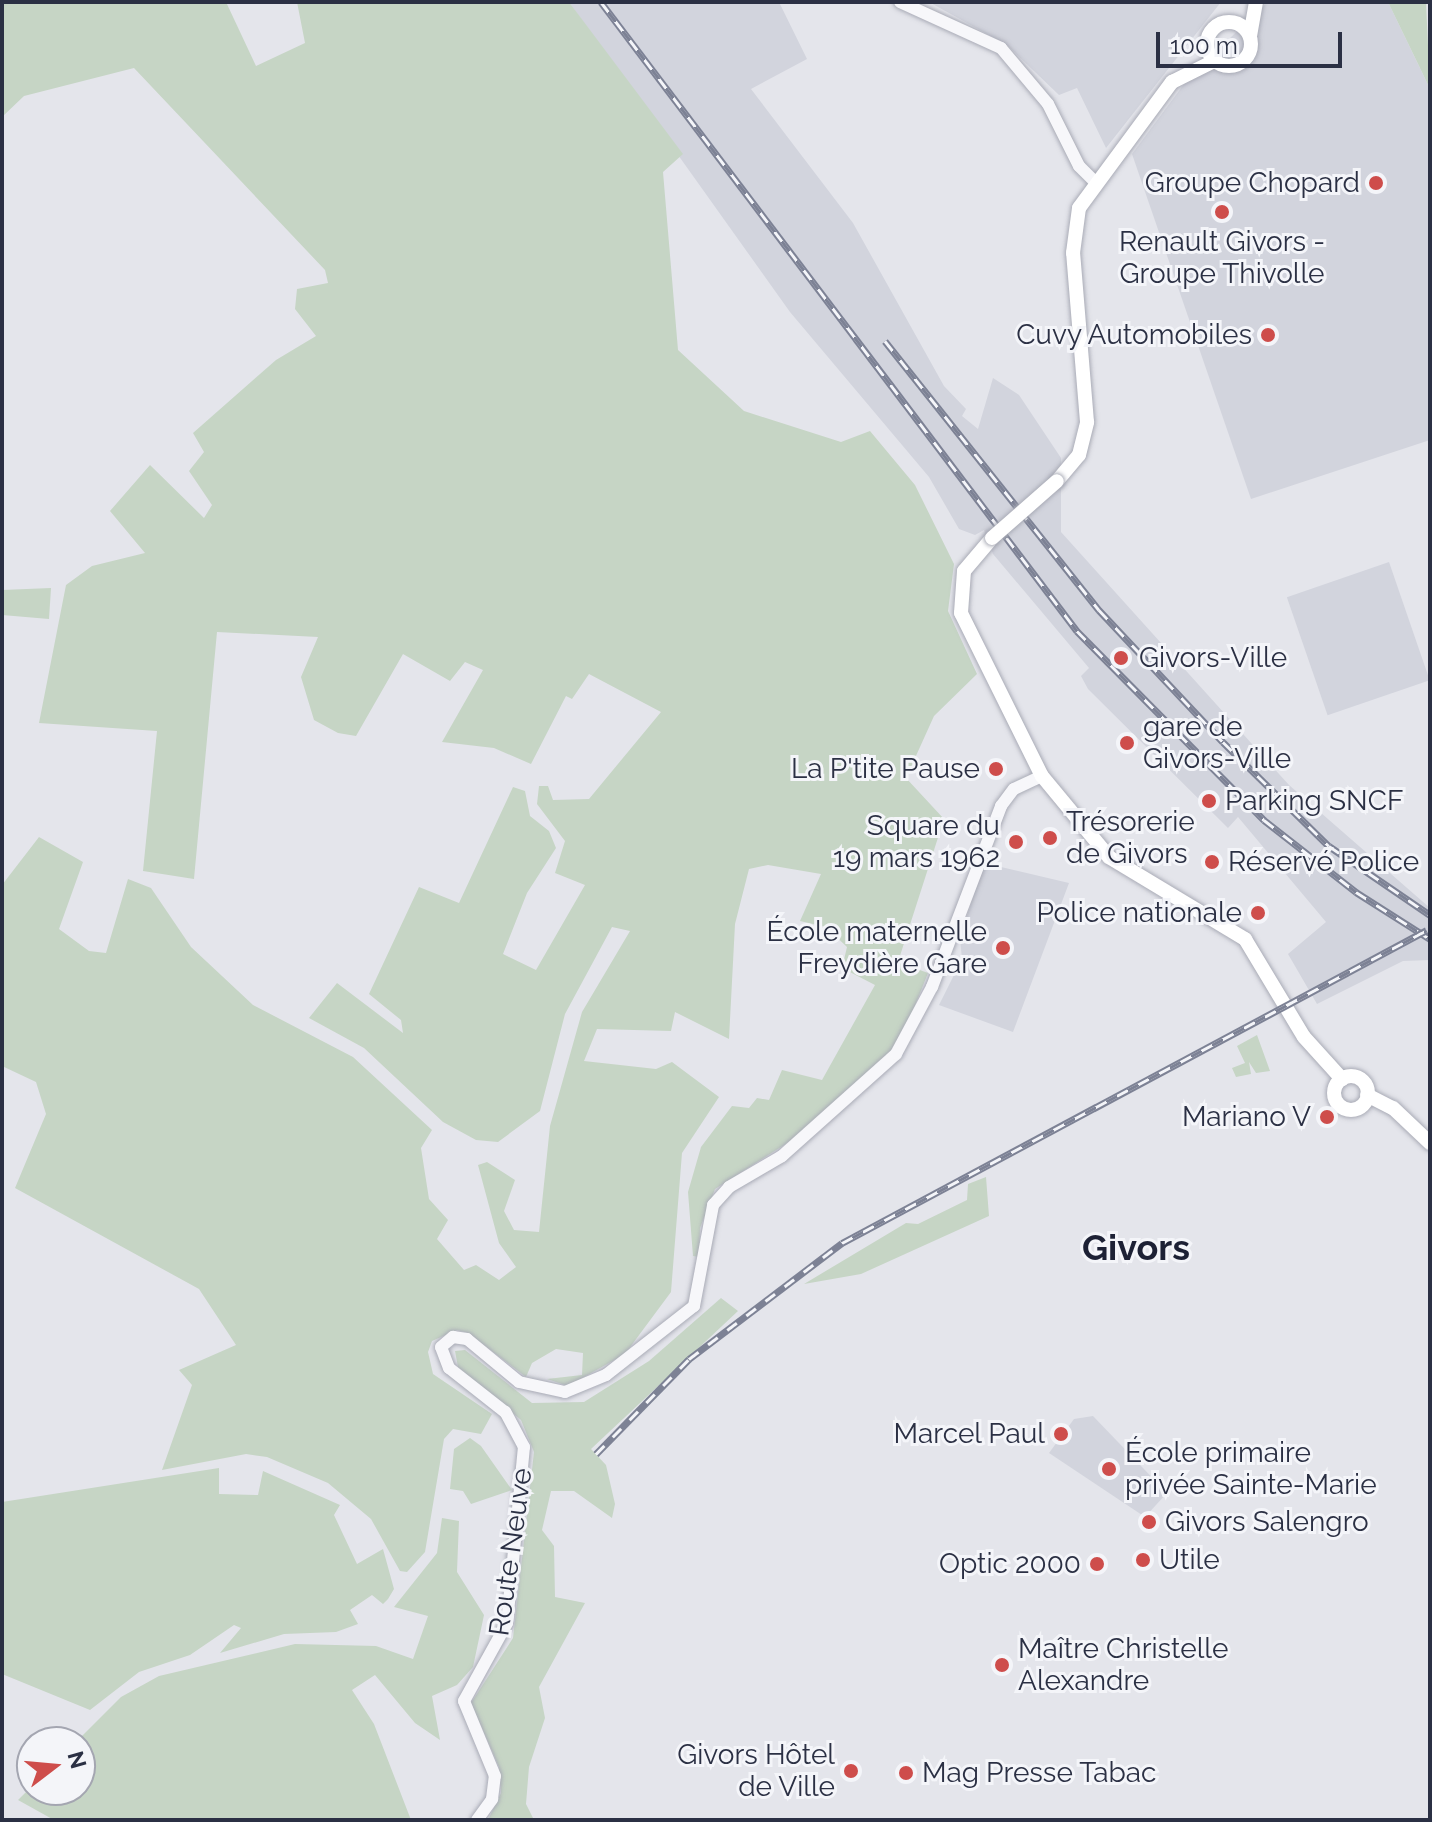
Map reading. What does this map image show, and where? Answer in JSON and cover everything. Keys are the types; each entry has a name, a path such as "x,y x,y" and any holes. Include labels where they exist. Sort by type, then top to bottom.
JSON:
{"main road":[{"path":"1172,82 1214,61 1240,63 1250,37 1255,2"},
{"path":"1255,2 1213,28 1206,41 1094,181 1073,231 1085,436 1057,481 992,538 964,571 961,613 1042,776 1109,857 1245,939 1304,1037 1342,1079"},
{"path":"1226,21 1241,25 1250,37"},
{"path":"1206,41 1214,61"},
{"path":"1342,1079 1360,1078 1367,1095 1393,1108 1430,1143"},
{"path":"1342,1079 1334,1093 1343,1108 1357,1108 1367,1095"}],"street":[{"path":"900,2 1001,48 1048,104 1079,166 1094,181"},
{"name":"Route Neuve","path":"477,1820 492,1799 495,1776 464,1701 507,1623 524,1447 505,1412 449,1368 441,1347 453,1337 467,1339 519,1382 555,1392 592,1384 641,1350 699,1298 713,1205 729,1187 782,1156 890,1061 950,942 1001,806 1014,789 1042,776"}],"shaded area":[{"path":"569,2 779,2 807,59 751,89 853,223 944,386 966,409 962,416 978,429 993,378 1019,395 1061,458 1061,532 1289,785 1430,908 1430,960 1403,961 1317,1004 1288,954 1326,922 1238,817 1228,828 1088,689 1081,676 1089,668 993,554 984,530 975,535 959,529 929,477 790,312"},
{"path":"929,2 1221,2 1106,148 1077,88 1059,95 1007,45"},
{"path":"1268,2 1388,2 1430,89 1430,440 1251,499 1132,154 1190,76"},
{"path":"1389,562 1430,680 1328,715 1287,597"},
{"name":"École maternelle Freydière Gare","path":"984,863 1069,883 1013,1032 939,1005 962,959 960,938"},
{"name":"École primaire privée Sainte-Marie","path":"1093,1416 1167,1493 1145,1517 1049,1453 1074,1419"}],"green space":[{"path":"2,2 226,2 256,66 305,43 297,2 569,2 683,154 663,172 678,350 744,411 841,442 870,431 915,485 954,564 948,611 977,674 934,716 906,778 944,819 898,962 928,973 908,1023 889,1057 792,1140 715,1189 700,1228 699,1257 693,1256 688,1192 701,1147 732,1106 749,1108 757,1098 769,1100 782,1070 822,1080 875,985 842,968 847,947 826,927 800,921 821,874 768,865 749,869 735,924 729,1039 675,1012 671,1031 597,1029 584,1061 656,1069 672,1062 719,1097 682,1153 671,1292 625,1354 568,1386 547,1379 582,1375 583,1353 556,1349 532,1363 526,1377 468,1333 457,1330 432,1341 428,1352 433,1374 492,1414 481,1434 453,1429 444,1439 425,1552 407,1572 400,1571 371,1519 328,1483 267,1457 246,1454 162,1470 192,1385 179,1370 236,1345 199,1289 15,1188 46,1114 36,1082 2,1066 2,885 39,837 83,862 59,929 89,951 106,953 128,879 151,888 191,947 253,1005 353,1057 432,1130 421,1148 429,1199 448,1220 437,1239 464,1270 476,1265 499,1280 516,1267 499,1243 478,1165 487,1162 515,1180 504,1211 514,1230 539,1232 550,1126 582,1012 630,931 612,927 565,1014 540,1111 498,1142 476,1140 443,1122 364,1048 309,1018 337,983 403,1033 401,1020 369,994 419,887 459,903 513,787 525,791 530,816 549,831 556,848 527,893 503,954 536,970 585,885 555,873 565,841 537,804 539,786 548,786 553,800 589,799 661,712 589,674 572,699 566,696 531,764 494,748 442,742 483,670 465,662 450,681 403,654 356,736 338,733 314,720 301,677 318,637 217,632 194,879 143,871 157,731 39,723 66,585 92,566 145,553 110,511 150,465 204,518 212,505 189,471 204,452 193,433 276,360 316,336 295,309 297,289 328,283 325,270 134,68 24,96 2,117"},
{"path":"1388,2 1426,2 1430,89 1419,66"},
{"path":"51,588 49,619 2,615 2,590"},
{"path":"1257,1035 1270,1071 1256,1073 1249,1062 1251,1074 1236,1077 1232,1068 1245,1063 1237,1046"},
{"path":"986,1177 989,1216 861,1274 804,1284 906,1223 918,1224 967,1200 968,1184"},
{"path":"721,1298 738,1311 591,1449 606,1465 615,1504 612,1518 574,1491 551,1491 542,1530 554,1546 555,1597 585,1603 539,1687 545,1718 529,1767 526,1804 534,1820 488,1820 501,1793 499,1767 471,1703 513,1638 534,1452 521,1420 458,1367 455,1351 465,1350 532,1403 584,1402 649,1361"},
{"path":"470,1438 481,1446 512,1490 471,1504 463,1491 450,1489 454,1449"},
{"path":"219,1468 219,1494 258,1495 263,1471 340,1505 334,1515 357,1564 383,1549 394,1589 388,1599 383,1604 372,1595 350,1610 358,1624 336,1632 284,1634 220,1653 241,1628 234,1625 190,1655 139,1672 90,1710 2,1674 2,1502"},
{"path":"442,1518 459,1521 457,1572 484,1615 473,1667 457,1685 432,1696 440,1740 415,1723 375,1675 352,1690 374,1724 411,1820 54,1820 29,1806 96,1806 96,1726 92,1726 121,1697 159,1676 295,1644 376,1646 413,1659 428,1616 394,1607 437,1553"}],"railway":[{"path":"601,2 1077,631 1264,820 1356,892 1430,939"},
{"path":"885,341 1099,610 1223,742 1329,846 1430,915"},
{"path":"596,1454 689,1359 842,1243 1427,930"}],"place":[{"name":"Groupe Chopard","path":"1376,183"},
{"name":"Renault Givors - Groupe Thivolle","path":"1222,212"},
{"name":"Cuvy Automobiles","path":"1268,335"},
{"name":"Givors-Ville","path":"1121,658"},
{"name":"gare de Givors-Ville","path":"1127,743"},
{"name":"La P'tite Pause","path":"996,769"},
{"name":"Parking SNCF","path":"1209,801"},
{"name":"Trésorerie de Givors","path":"1050,838"},
{"name":"Square du 19 mars 1962","path":"1016,842"},
{"name":"Réservé Police","path":"1212,862"},
{"name":"Police nationale","path":"1258,913"},
{"name":"École maternelle Freydière Gare","path":"1003,948"},
{"name":"Mariano V","path":"1327,1117"},
{"name":"Marcel Paul","path":"1061,1434"},
{"name":"École primaire privée Sainte-Marie","path":"1109,1469"},
{"name":"Givors Salengro","path":"1149,1522"},
{"name":"Utile","path":"1143,1560"},
{"name":"Optic 2000","path":"1097,1564"},
{"name":"Maître Christelle Alexandre","path":"1002,1665"},
{"name":"Givors Hôtel de Ville","path":"851,1771"},
{"name":"Mag Presse Tabac","path":"906,1773"}],"district":[{"name":"Givors","path":"1136,1248"}]}
